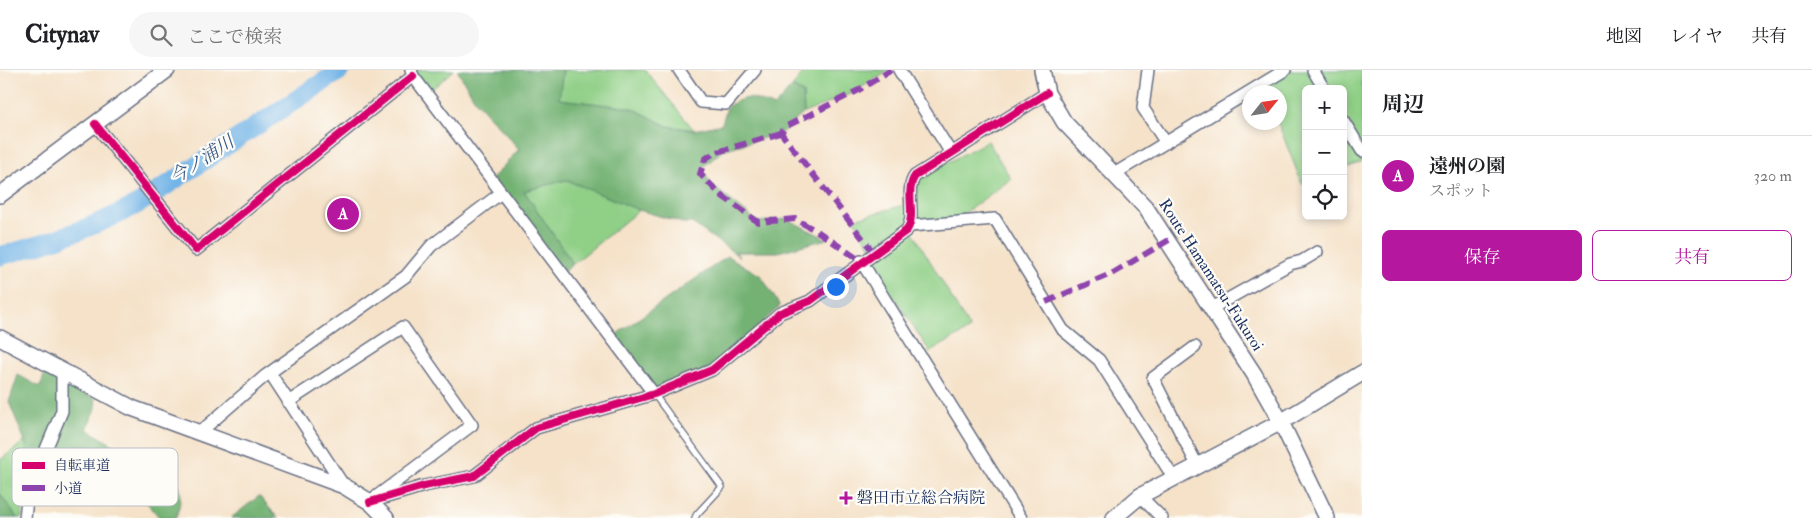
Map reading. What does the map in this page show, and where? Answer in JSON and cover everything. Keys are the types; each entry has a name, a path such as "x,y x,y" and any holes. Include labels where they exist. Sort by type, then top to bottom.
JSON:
{"street":[{"path":"2,188 95,124 167,70"},
{"path":"685,73 701,102 726,104 755,70"},
{"path":"899,70 951,154"},
{"name":"Route Hamamatsu-Fukuroi","path":"1042,70 1047,93 1064,122 1146,208 1254,374 1281,422 1327,518"},
{"path":"1148,70 1143,108 1166,143"},
{"path":"1114,174 1285,70"},
{"path":"1313,70 1322,85"},
{"path":"95,124 196,250 412,73 654,394"},
{"path":"910,226 912,223 911,182 915,176 1047,93"},
{"path":"1347,127 1362,151"},
{"path":"199,433 270,373 406,276 431,246 501,193"},
{"path":"370,502 424,486 474,476 536,428 654,394 712,370 780,313 810,300 910,226 995,220 1063,330 1100,360 1173,477"},
{"path":"1212,308 1290,264 1302,261 1317,252"},
{"path":"861,261 1021,518"},
{"path":"288,402 403,327 472,425 370,502"},
{"path":"0,338 132,408 344,486 370,502 386,518"},
{"path":"1195,347 1153,378 1197,465"},
{"path":"46,448 62,411 62,370"},
{"path":"270,373 344,486"},
{"path":"1114,518 1140,496 1281,422 1362,373"},
{"path":"1140,496 1162,518"}],"lane":[{"path":"654,394 722,486 696,514 695,518"}],"green space":[{"path":"411,70 454,70 426,94"},
{"path":"457,70 563,70 559,99 632,108 667,126 694,130 722,124 727,107 746,98 755,99 774,107 792,87 803,93 804,113 781,133 723,150 702,168 711,185 758,222 787,219 827,239 778,252 735,252 740,257 692,223 683,223 639,210 566,180 524,191 573,264 562,273 491,180 519,149 475,100"},
{"path":"563,70 645,70 694,130 667,126 632,108 558,99"},
{"path":"806,70 891,70 852,93 804,113 803,93 792,87"},
{"path":"1285,70 1362,70 1362,162 1347,168 1347,85 1302,85 1302,184 1281,130 1287,130 1287,85 1263,84"},
{"path":"988,141 1011,179 951,223 910,227 970,329 930,352 872,263 874,253 854,219 911,203 911,182"},
{"path":"566,180 639,210 573,264 524,191"},
{"path":"728,256 761,276 780,306 712,370 654,394 611,338"},
{"path":"45,373 78,392 95,398 96,408 87,429 118,448 26,448 9,402 18,375 40,387"},
{"path":"25,441 26,448 16,448"},
{"path":"12,451 12,506 24,506 21,518 17,518 0,494 0,460"},
{"path":"178,485 181,493 176,518 160,518 150,506 178,506"},
{"path":"0,494 17,518 0,518"},
{"path":"259,496 278,518 231,518"}],"waterway":[{"name":"今ノ浦川","path":"0,256 72,234 140,203 341,70"}],"marked path":[{"path":"874,253 781,133 785,127 857,91 891,70"},
{"path":"781,133 714,153 705,159 700,174 721,195 758,222 795,219 817,231 861,261"},
{"path":"1046,302 1113,273 1169,240"}],"cycle path":[{"path":"95,124 196,250 413,76"},
{"path":"370,502 424,486 474,476 536,428 654,394 712,370 780,313 810,301 907,230 910,224 911,189 915,176 1047,93"}],"place":[{"name":"遠州の園","path":"343,214"},
{"name":"磐田市立総合病院","path":"846,498"}]}
